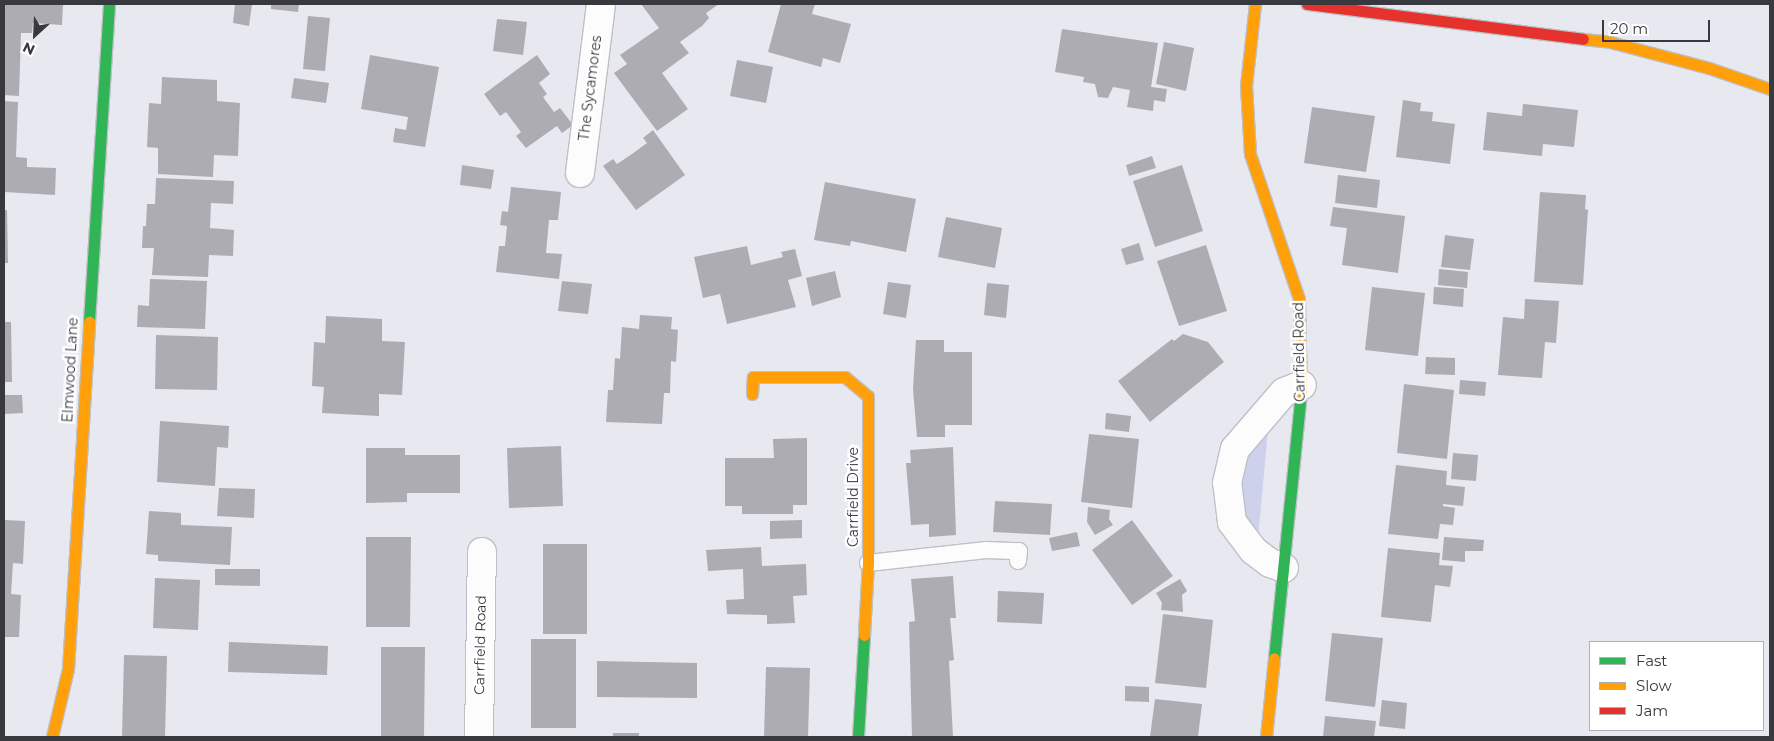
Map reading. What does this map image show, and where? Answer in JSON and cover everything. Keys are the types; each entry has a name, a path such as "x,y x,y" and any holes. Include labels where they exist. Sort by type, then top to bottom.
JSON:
{"street":[{"name":"Elmwood Lane","path":"52,737 68,669 109,4"},
{"name":"The Sycamores","path":"580,173 601,4"},
{"name":"Carrfield Road","path":"1255,4 1246,85 1250,154 1300,300 1302,385 1266,737"},
{"path":"1307,4 1610,42 1709,68 1770,89"},
{"name":"Carrfield Drive","path":"752,394 753,377 845,377 868,396 868,563 858,737"},
{"path":"1284,568 1270,563 1253,550 1232,522 1228,483 1235,449 1284,392 1302,385"},
{"name":"Carrfield Road","path":"479,737 482,552"}],"lane":[{"path":"868,563 986,550 1019,551 1018,561"}],"shaded area":[{"path":"1268,430 1258,539 1248,528 1239,499 1239,483 1252,448"}],"building":[{"path":"4,4 63,5 62,25 33,23 32,33 21,33 19,96 4,95"},
{"path":"235,4 252,4 249,26 233,23"},
{"path":"271,4 299,4 298,12 271,9"},
{"path":"641,4 719,4 706,13 709,18 702,26 680,42 689,53 662,73 688,109 657,131 614,73 627,64 620,55 659,28"},
{"path":"781,4 815,4 812,14 851,24 840,63 823,58 821,67 768,52"},
{"path":"308,16 330,18 325,71 303,69"},
{"path":"497,19 527,22 523,55 493,51"},
{"path":"1062,29 1158,43 1151,87 1167,89 1165,102 1154,100 1153,111 1127,107 1130,90 1113,87 1108,98 1098,97 1095,84 1083,82 1084,77 1055,72"},
{"path":"1164,42 1194,48 1186,91 1156,84"},
{"path":"370,55 439,67 425,147 393,142 395,128 406,130 408,117 361,109"},
{"path":"537,55 550,74 539,83 547,94 543,97 554,112 560,108 573,125 562,133 557,126 526,148 516,136 521,132 506,112 500,116 484,94"},
{"path":"737,60 773,67 766,103 730,96"},
{"path":"162,77 217,80 217,101 240,103 238,156 214,155 213,177 158,174 158,148 147,147 149,103 161,104"},
{"path":"294,78 329,83 326,103 291,98"},
{"path":"1403,100 1421,103 1420,111 1433,112 1432,121 1455,124 1450,164 1396,157"},
{"path":"4,101 18,102 16,157 27,158 27,167 56,168 55,195 4,192"},
{"path":"1523,104 1578,110 1574,147 1543,144 1542,156 1483,150 1487,112 1522,116"},
{"path":"1312,107 1375,116 1366,172 1304,163"},
{"path":"653,130 685,175 636,210 603,166 613,159 617,164 632,154 647,143 643,138"},
{"path":"1152,156 1156,168 1129,176 1126,165"},
{"path":"462,165 494,170 491,189 460,185"},
{"path":"1182,165 1203,231 1155,247 1133,181"},
{"path":"1338,175 1380,180 1377,208 1335,203"},
{"path":"156,178 234,181 233,204 211,203 210,228 234,230 233,256 209,255 208,277 152,275 154,248 142,248 147,204 155,204"},
{"path":"825,182 916,199 906,252 851,241 850,246 814,240"},
{"path":"511,187 561,192 558,220 549,220 546,253 562,254 559,279 496,272 499,246 505,246 507,226 500,225 502,211 508,212"},
{"path":"1540,192 1586,195 1585,209 1588,210 1583,285 1534,282"},
{"path":"1333,207 1405,216 1398,273 1342,265 1347,228 1330,226"},
{"path":"4,210 7,210 8,263 4,263"},
{"path":"946,217 1002,228 995,268 938,257"},
{"path":"1445,235 1474,239 1470,270 1441,267"},
{"path":"1139,243 1144,260 1126,265 1121,249"},
{"path":"1206,245 1227,311 1179,326 1157,261"},
{"path":"747,246 751,265 783,257 781,252 795,249 802,276 788,280 796,307 727,324 720,294 703,298 694,257"},
{"path":"1439,269 1468,272 1467,288 1438,285"},
{"path":"835,271 841,297 812,306 806,278"},
{"path":"150,279 207,281 205,329 137,327 138,305 149,306"},
{"path":"562,281 592,284 588,314 558,311"},
{"path":"888,282 911,285 906,318 883,314"},
{"path":"987,283 1009,285 1006,318 984,315"},
{"path":"1372,287 1425,293 1418,356 1365,350"},
{"path":"1434,287 1464,289 1463,307 1433,304"},
{"path":"1525,299 1559,301 1556,343 1545,342 1542,378 1498,375 1503,317 1524,319"},
{"path":"640,315 672,317 671,329 678,330 676,362 671,361 670,393 664,393 662,424 606,422 608,390 613,390 615,358 620,359 622,327 639,329"},
{"path":"326,316 382,319 382,341 405,342 402,395 379,394 379,416 322,413 324,387 312,386 314,342 325,343"},
{"path":"4,322 11,322 12,382 4,382"},
{"path":"1183,334 1208,342 1224,362 1150,422 1118,381 1172,339 1174,341"},
{"path":"156,335 218,337 217,390 155,389"},
{"path":"916,340 944,340 944,352 972,352 972,425 945,425 945,437 917,437 913,389"},
{"path":"1426,357 1455,358 1455,375 1425,374"},
{"path":"1460,380 1486,382 1485,396 1459,394"},
{"path":"1404,384 1454,390 1447,459 1397,453"},
{"path":"4,395 22,395 23,413 4,414"},
{"path":"1106,413 1131,416 1129,432 1105,429"},
{"path":"160,421 229,426 228,448 217,447 215,486 157,482"},
{"path":"1089,434 1139,439 1132,508 1081,502"},
{"path":"807,438 807,505 793,505 793,514 742,514 742,506 725,506 725,458 774,458 773,439"},
{"path":"561,446 563,506 509,508 507,448"},
{"path":"953,447 956,535 929,537 929,524 911,525 906,463 911,463 910,450"},
{"path":"366,448 405,448 405,455 460,455 460,493 407,493 407,502 366,503"},
{"path":"1453,453 1478,455 1476,481 1451,479"},
{"path":"1396,465 1447,471 1446,485 1465,487 1463,506 1443,504 1443,506 1455,508 1453,525 1440,524 1438,539 1388,534"},
{"path":"219,488 255,489 254,518 217,516"},
{"path":"995,501 1052,504 1050,535 993,532"},
{"path":"1088,507 1110,510 1109,519 1113,525 1095,535 1087,522"},
{"path":"149,511 181,513 181,525 232,527 230,565 158,561 158,555 146,554"},
{"path":"4,520 25,521 23,564 13,563 11,594 21,595 19,637 4,637"},
{"path":"802,520 802,538 770,539 770,521"},
{"path":"1132,520 1173,576 1132,605 1092,550"},
{"path":"1077,532 1080,546 1052,551 1049,538"},
{"path":"366,537 411,537 410,627 366,627"},
{"path":"1444,537 1484,540 1483,551 1465,551 1465,562 1442,560"},
{"path":"543,544 587,544 587,634 543,634"},
{"path":"761,547 762,566 806,564 807,595 793,596 795,623 767,624 767,615 727,614 726,600 744,599 743,569 708,571 706,550"},
{"path":"1388,548 1440,553 1439,565 1453,566 1450,587 1435,585 1431,622 1381,617"},
{"path":"215,569 260,569 260,586 215,585"},
{"path":"953,576 956,618 950,618 954,660 949,661 953,737 912,737 909,622 915,621 911,579"},
{"path":"155,578 200,580 198,630 153,628"},
{"path":"1180,579 1187,591 1182,595 1183,612 1161,610 1162,603 1156,593"},
{"path":"998,591 1044,593 1042,624 997,622"},
{"path":"1163,614 1213,620 1206,688 1155,683"},
{"path":"1332,633 1383,638 1375,707 1325,701"},
{"path":"531,639 576,639 576,728 531,728"},
{"path":"229,642 328,646 327,675 228,672"},
{"path":"381,647 425,647 424,737 381,737"},
{"path":"124,655 167,656 165,737 122,737"},
{"path":"597,661 697,663 697,698 597,697"},
{"path":"766,667 810,668 808,737 764,737"},
{"path":"1125,686 1149,687 1149,702 1125,701"},
{"path":"1155,699 1202,704 1198,737 1150,737"},
{"path":"1382,700 1407,703 1405,729 1379,726"},
{"path":"1325,716 1376,721 1374,737 1323,737"},
{"path":"613,733 639,733 639,737 613,737"}],"traffic: fast":[{"path":"89,322 109,4"},
{"path":"1274,658 1301,394"},
{"path":"858,737 864,635"}],"traffic: slow":[{"path":"1255,4 1246,85 1250,154 1299,299 1301,394"},
{"path":"1583,39 1610,42 1709,68 1770,89"},
{"path":"52,737 68,669 89,322"},
{"path":"752,394 753,377 845,377 868,396 868,563 864,635"},
{"path":"1266,737 1274,658"}],"traffic: jam":[{"path":"1307,4 1583,39"}]}
